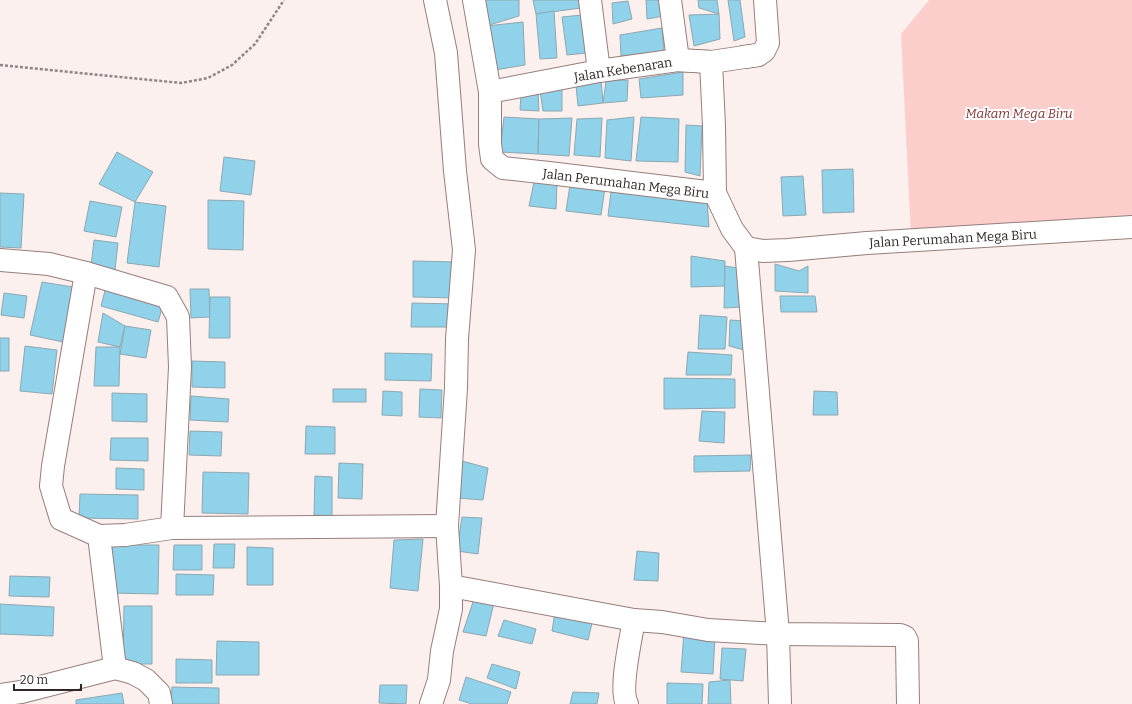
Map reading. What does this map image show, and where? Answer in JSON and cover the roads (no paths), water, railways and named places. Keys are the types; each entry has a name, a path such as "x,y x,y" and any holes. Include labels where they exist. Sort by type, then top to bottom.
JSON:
{"street":[{"path":"431,704 439,680 442,650 451,609 447,526 455,411 457,339 464,250 455,172 446,53 435,0"},
{"name":"Jalan Perumahan Mega Biru","path":"474,0 490,92 490,149 492,160 503,168 549,172 715,193 732,229 746,248 763,251 867,243 1132,227"},
{"path":"590,0 599,71"},
{"path":"670,0 678,60"},
{"name":"Jalan Kebenaran","path":"490,92 599,71 678,60 711,62 758,55 764,51 768,43 765,0"},
{"path":"711,62 715,193"},
{"path":"746,248 778,634 780,704"},
{"path":"0,260 49,264 86,273 167,297 178,317 180,367 172,528"},
{"path":"86,273 55,448 51,486 61,519 99,536 125,535 172,528 447,526"},
{"path":"99,536 115,668"},
{"path":"451,586 634,620 662,622 708,630 778,634 900,635 905,637 908,641 908,704"},
{"path":"627,704 625,700 624,684 634,620"},
{"path":"0,695 21,692 115,668 132,673 146,680 159,693 161,704"}],"park label":[{"name":"Makam Mega Biru","path":"1019,113"}]}
